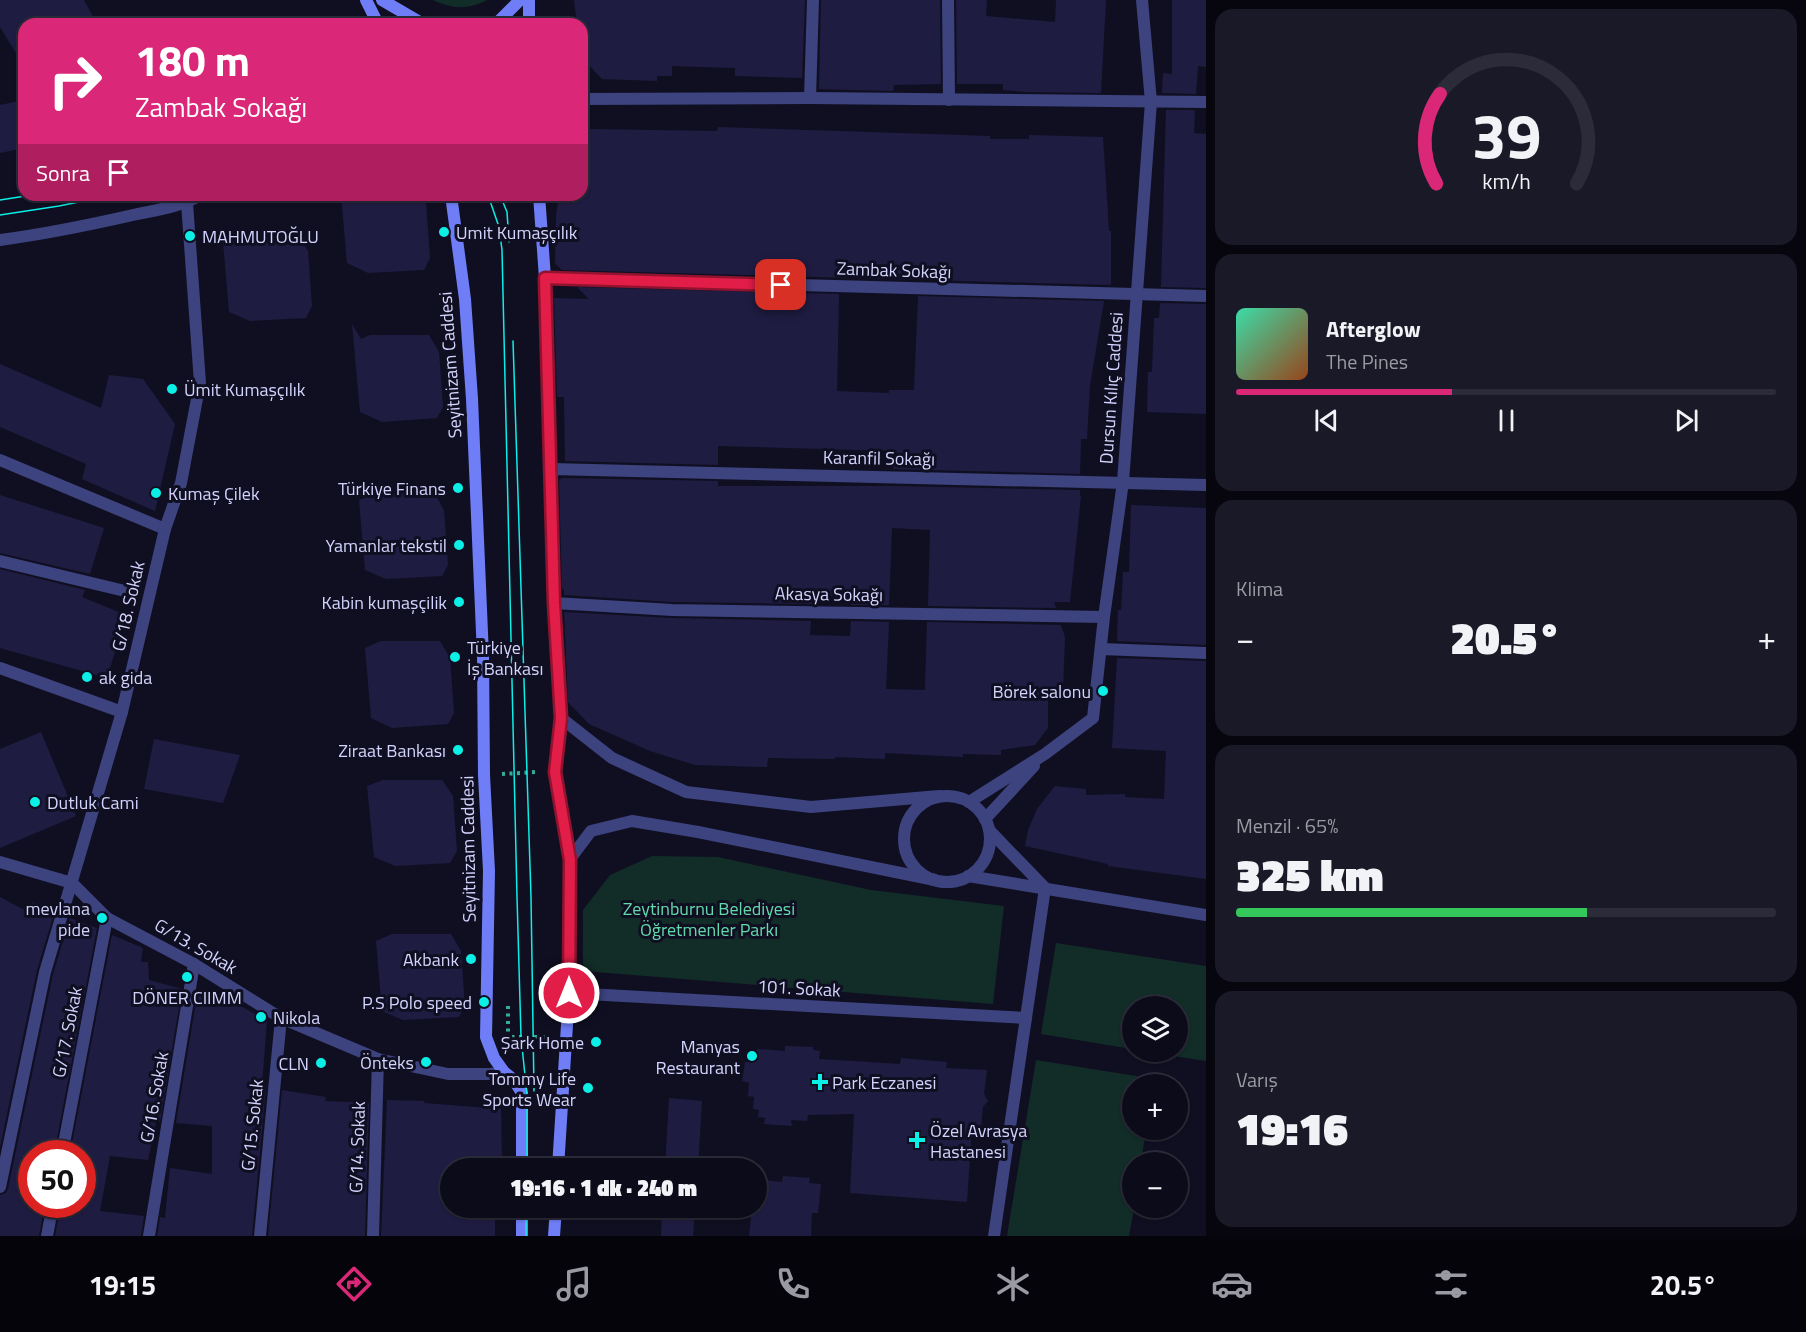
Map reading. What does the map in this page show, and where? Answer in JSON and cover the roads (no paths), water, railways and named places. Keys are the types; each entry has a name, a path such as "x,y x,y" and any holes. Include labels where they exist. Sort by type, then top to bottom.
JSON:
{"main road":[{"path":"366,0 375,18"},
{"path":"382,0 413,18"},
{"path":"503,18 520,0"},
{"path":"529,0 530,18"},
{"name":"Seyitnizam Caddesi","path":"452,201 465,299 472,399 482,633 484,775 489,871 486,1037 494,1058 504,1072 514,1080 522,1093 522,1158"},
{"path":"539,201 545,278 554,603 561,718 555,772 570,860 569,993 559,1158"},
{"path":"522,1218 522,1236"},
{"path":"554,1236 555,1218"}],"street":[{"path":"810,98 813,0"},
{"path":"948,0 949,100"},
{"name":"Dursun Kılıç Caddesi","path":"969,802 1045,754 1093,718 1104,617 1123,482 1151,102 1142,0"},
{"path":"588,99 810,98 1206,102"},
{"path":"0,240 50,233 190,201"},
{"name":"G/18. Sokak","path":"0,1186 45,972 122,712 165,529 181,483 200,383 187,203"},
{"name":"Zambak Sokağı","path":"545,278 1206,296"},
{"path":"0,460 165,529"},
{"name":"Karanfil Sokağı","path":"551,469 1206,484"},
{"path":"0,561 129,592"},
{"name":"Akasya Sokağı","path":"554,603 672,610 1104,617"},
{"path":"1101,649 1206,653"},
{"path":"0,668 122,712"},
{"path":"561,718 612,758 686,792 811,807 939,796 960,798 978,810 987,825 1044,888"},
{"name":"Dursun Kılıç Caddesi","path":"987,825 1045,754"},
{"path":"934,880 922,874 912,864 905,851 904,837 907,822 914,810 926,801 939,796"},
{"path":"570,860 591,831 632,821 946,882 968,876 978,868 986,856 990,843 987,825"},
{"name":"G/13. Sokak","path":"0,862 72,883 107,918 194,964 281,1018 378,1059 448,1074 504,1072"},
{"path":"968,876 1206,915"},
{"path":"994,1236 1044,888"},
{"name":"G/17. Sokak","path":"65,1140 107,918"},
{"name":"G/16. Sokak","path":"149,1236 194,964"},
{"name":"101. Sokak","path":"569,993 1026,1018"},
{"name":"G/15. Sokak","path":"260,1236 281,1018"},
{"name":"G/14. Sokak","path":"373,1236 378,1059"},
{"path":"47,1236 50,1218"}],"tram line":[{"path":"0,200 18,197"},
{"path":"0,215 84,201"},
{"path":"490,201 499,227 502,250 517,897 521,1037 527,1095 527,1158"},
{"path":"502,201 507,212 509,242"},
{"path":"513,341 531,897 534,1091"},
{"path":"526,1218 526,1236"}],"place":[{"name":"Umit Kumaşçılık","path":"444,232"},
{"name":"MAHMUTOĞLU","path":"190,236"},
{"name":"Ümit Kumaşçılık","path":"172,389"},
{"name":"Türkiye Finans","path":"458,488"},
{"name":"Kumaş Çilek","path":"156,493"},
{"name":"Yamanlar tekstil","path":"459,545"},
{"name":"Kabin kumaşçilik","path":"459,602"},
{"name":"Türkiye İş Bankası","path":"455,657"},
{"name":"ak gida","path":"87,677"},
{"name":"Börek salonu","path":"1103,691"},
{"name":"Ziraat Bankası","path":"458,750"},
{"name":"Dutluk Cami","path":"35,802"},
{"name":"mevlana pide","path":"102,918"},
{"name":"Akbank","path":"471,959"},
{"name":"DÖNER CIIMM","path":"187,977"},
{"name":"P.S Polo speed","path":"484,1002"},
{"name":"Nikola","path":"261,1017"},
{"name":"Şark Home","path":"596,1042"},
{"name":"Manyas Restaurant","path":"752,1056"},
{"name":"Önteks","path":"426,1062"},
{"name":"CLN","path":"321,1063"},
{"name":"Park Eczanesi","path":"820,1082"},
{"name":"Tommy Life Sports Wear","path":"588,1088"},
{"name":"Özel Avrasya Hastanesi","path":"917,1140"}],"park label":[{"name":"Zeytinburnu Belediyesi Öğretmenler Parkı","path":"709,918"}]}
